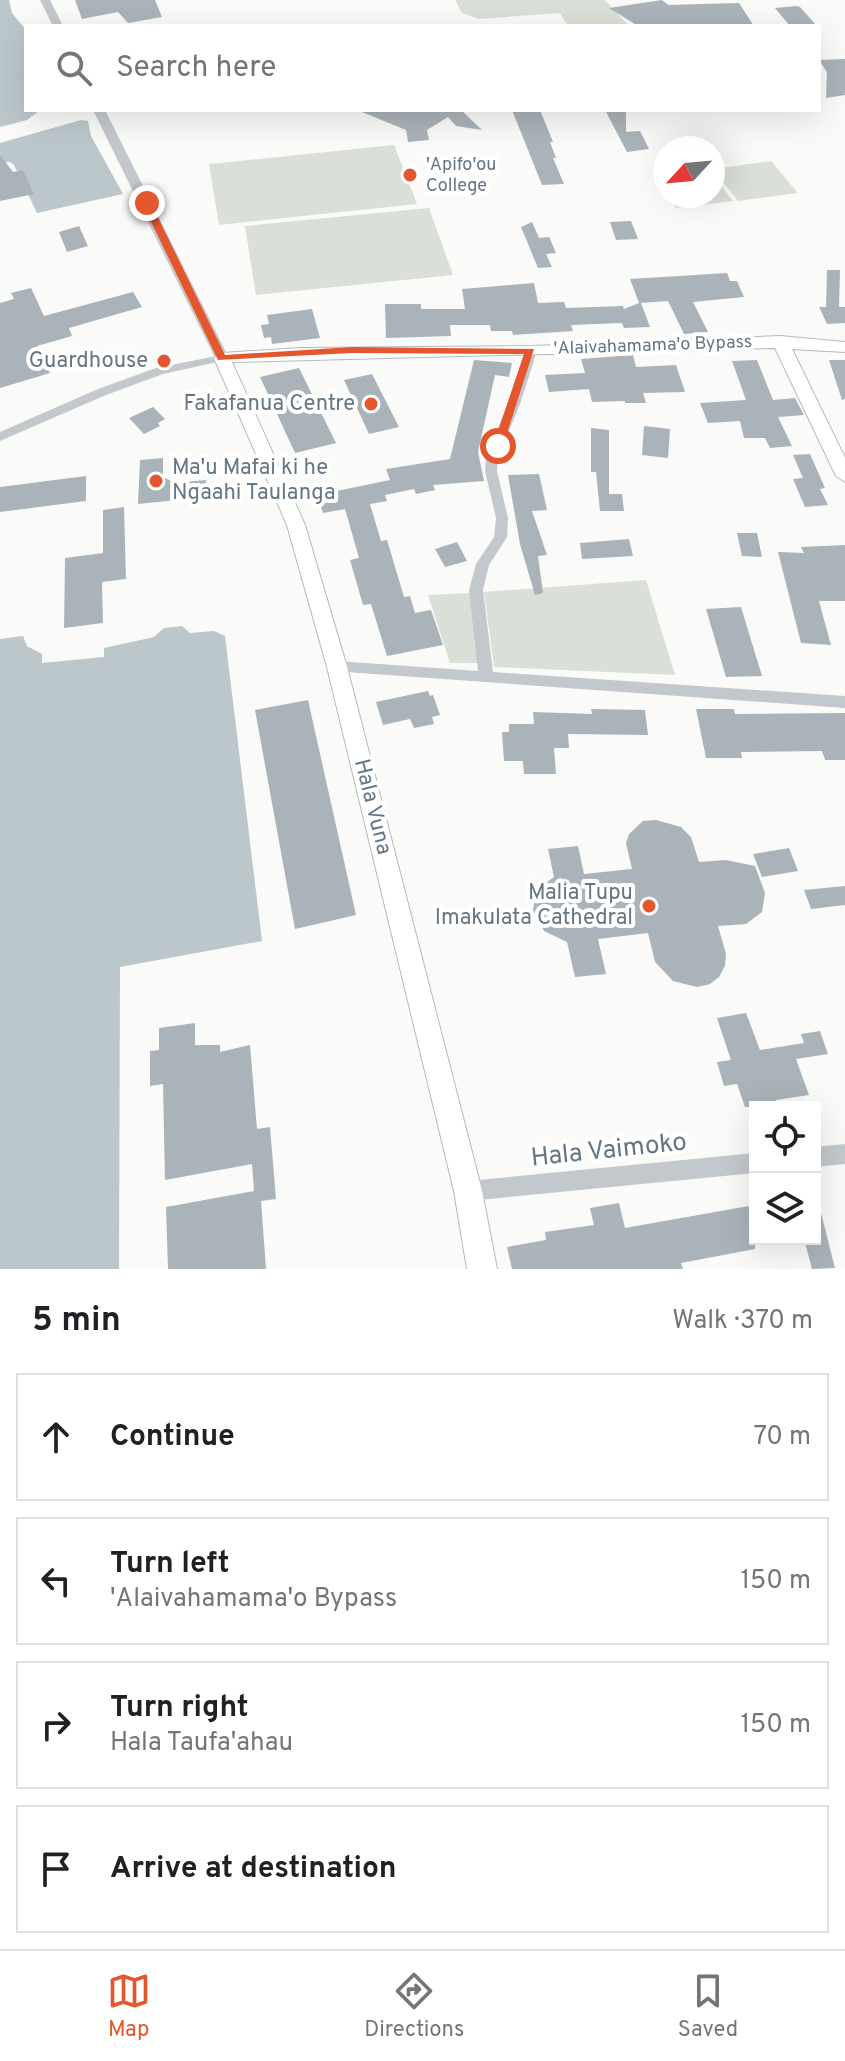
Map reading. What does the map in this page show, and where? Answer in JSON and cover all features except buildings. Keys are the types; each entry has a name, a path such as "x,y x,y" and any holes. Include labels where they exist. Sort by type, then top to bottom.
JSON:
{"main road":[{"name":"'Alaivahamama'o Bypass","path":"222,358 352,350 531,351 780,341 845,347"},
{"path":"780,341 845,476"},
{"name":"Hala Vuna","path":"222,358 287,500 337,667 468,1191 482,1269"}],"street":[{"path":"45,0 57,24"},
{"path":"0,437 146,376 222,358 100,112"},
{"path":"486,677 476,590 483,564 500,537 502,518 491,471 492,457 531,351"},
{"path":"337,667 845,702"},
{"path":"821,1156 845,1154"},
{"name":"Hala Vaimoko","path":"468,1191 749,1164"}],"shaded area":[{"path":"0,0 9,0 12,13 24,28 24,112 37,112 27,120 0,127"},
{"path":"455,0 605,0 627,24 567,24 560,13 479,19 462,13"},
{"path":"81,120 88,121 91,136 123,194 37,213 14,165 10,162 0,163 0,143"},
{"path":"394,145 417,204 219,225 209,164"},
{"path":"771,161 798,193 738,201 725,184 725,167"},
{"path":"725,191 733,201 725,202"},
{"path":"429,208 453,275 256,295 245,226"},
{"path":"646,580 675,675 494,667 484,592"},
{"path":"470,593 479,663 450,663 428,595"},
{"path":"182,626 190,633 214,631 225,636 262,941 120,967 119,1269 0,1269 0,639 23,636 27,646 42,654 42,663 104,657 104,648 154,637 164,628"}],"place":[{"name":"'Apifo'ou College","path":"410,175"},
{"name":"Guardhouse","path":"164,361"},
{"name":"Fakafanua Centre","path":"371,404"},
{"name":"Ma'u Mafai ki he Ngaahi Taulanga","path":"156,481"},
{"name":"Malia Tupu Imakulata Cathedral","path":"649,906"}],"route":[{"path":"147,203 222,358 352,350 531,351 498,446"}]}
